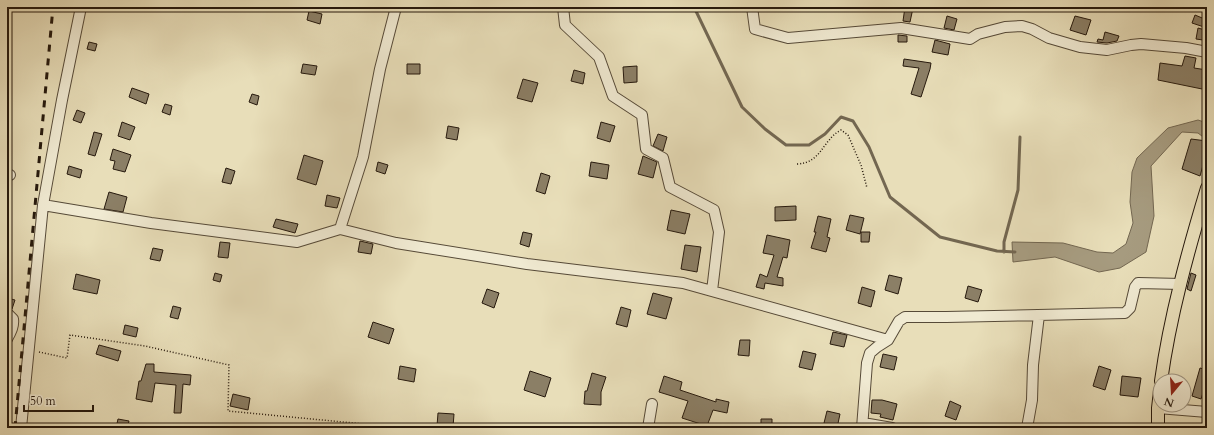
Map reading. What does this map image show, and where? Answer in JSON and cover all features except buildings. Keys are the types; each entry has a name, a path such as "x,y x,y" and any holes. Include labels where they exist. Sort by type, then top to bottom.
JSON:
{"main road":[{"path":"1162,373 1192,238 1207,188"},
{"path":"1158,413 1158,428"}],"street":[{"path":"21,428 43,206 62,100 81,7"},
{"path":"340,229 363,157 380,69 396,7"},
{"path":"563,7 565,25 599,57 613,96 642,115 646,149 662,158 670,187 714,210 719,232 712,291"},
{"path":"752,7 755,29 788,38 901,28 970,39 978,34 1005,27 1022,26 1032,29 1049,38 1080,47 1107,50 1141,44 1186,48 1207,52"},
{"path":"43,206 151,223 297,242 340,229 404,244 526,264 683,283 888,340"},
{"path":"892,428 863,426 867,363 870,353 888,340 899,321 905,317 1125,313 1130,308 1135,286 1138,283 1181,284"},
{"path":"7,313 13,319 14,324 7,338"},
{"path":"1027,428 1032,400 1039,315"},
{"path":"648,428 652,404"},
{"path":"1192,411 1207,412"}],"path":[{"path":"797,164 805,164 815,158 834,134 841,130 848,135 861,164 868,188"},
{"path":"29,350 67,358 70,335 145,346 229,365 228,410 406,428"}],"shaded area":[{"path":"1198,120 1207,123 1207,140 1198,133 1182,132 1151,166 1154,216 1146,252 1120,268 1099,272 1055,257 1013,262 1012,242 1063,243 1097,252 1113,253 1126,244 1133,223 1130,202 1132,172 1137,158 1168,128"}],"waterway":[{"path":"694,7 742,107 765,129 786,145 809,145 825,134 841,117 853,121 869,147 890,197 940,237 997,251 1015,252"},
{"path":"1004,252 1004,242 1018,190 1020,137"}],"railway":[{"path":"15,428 53,7"}]}
